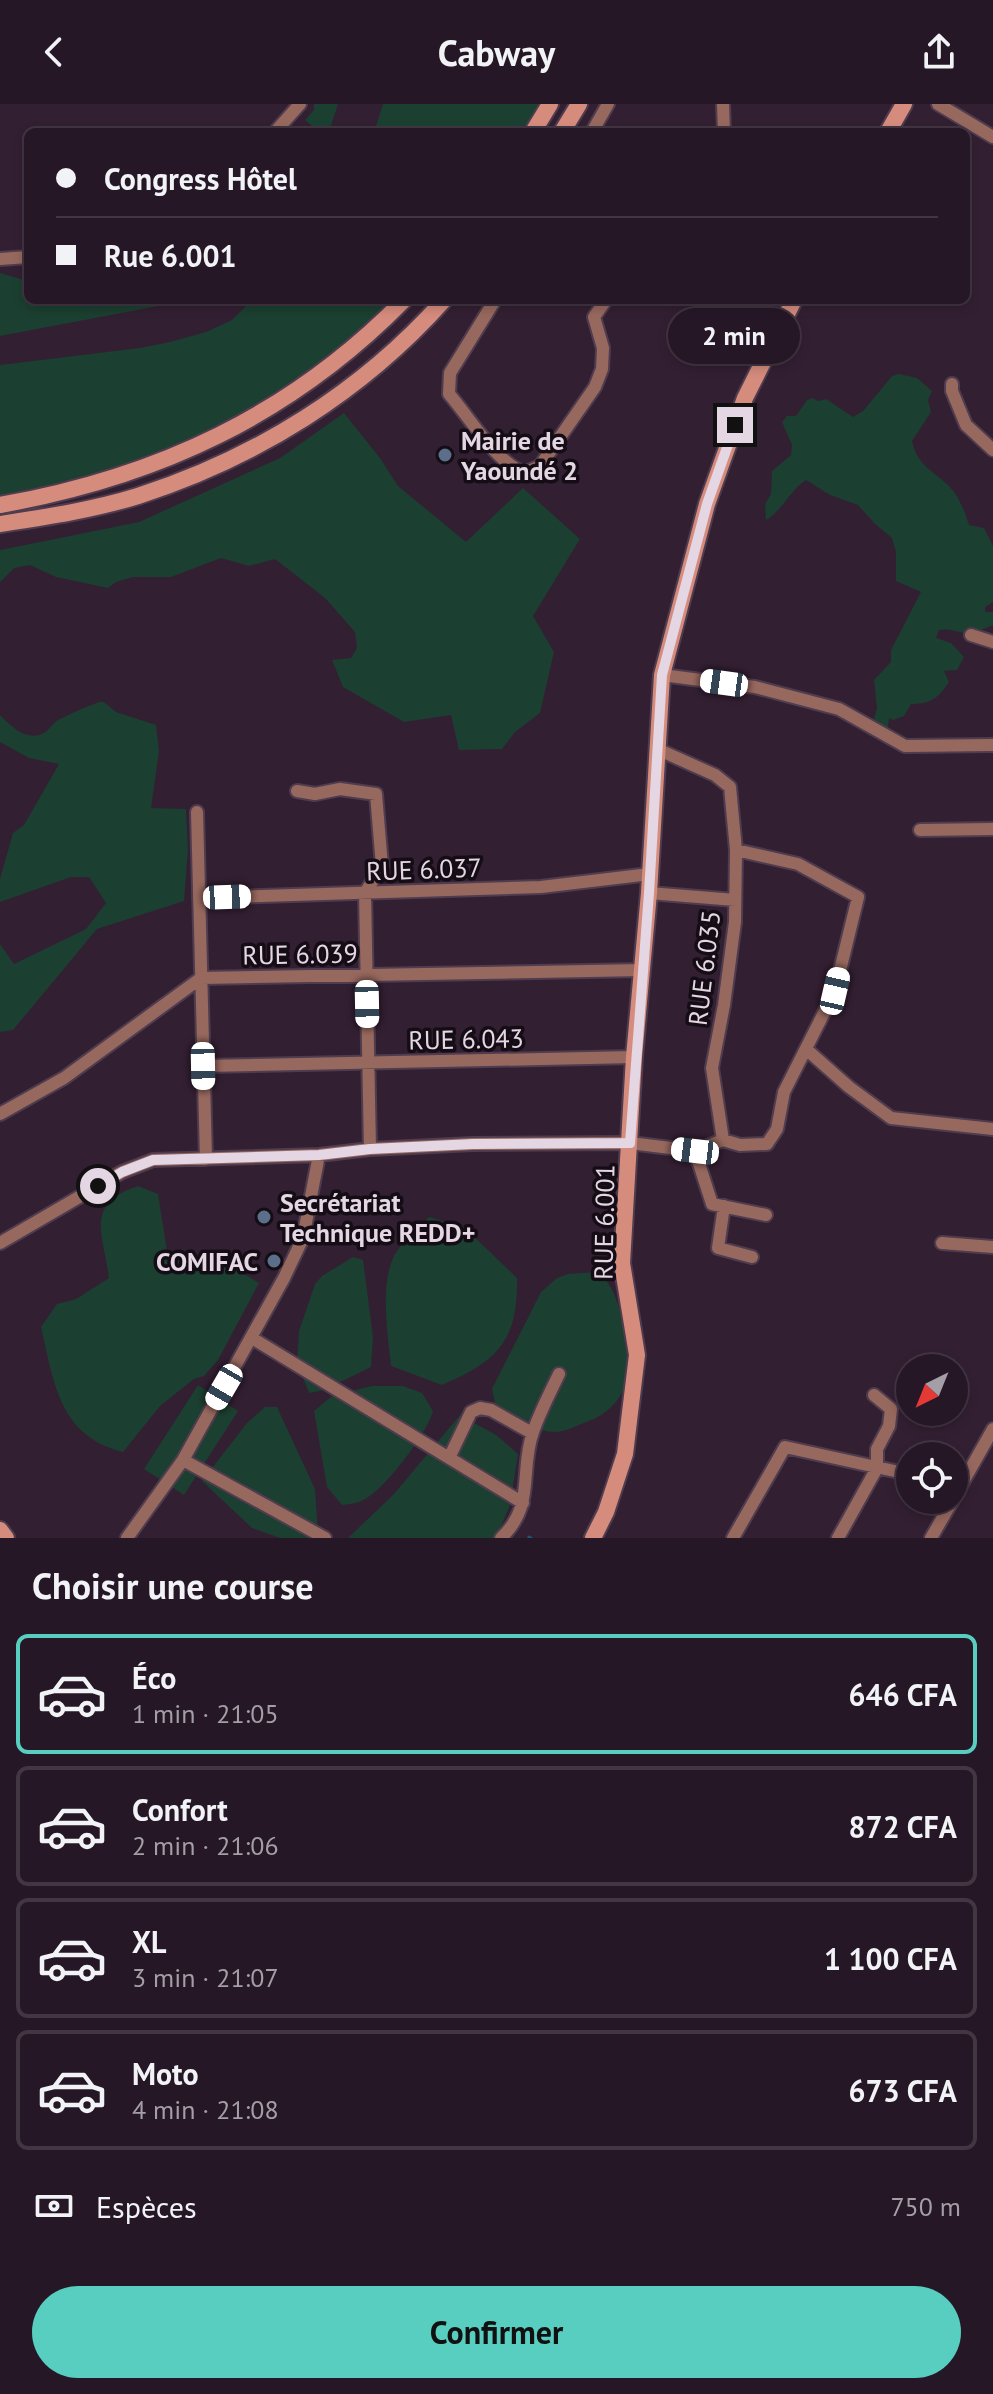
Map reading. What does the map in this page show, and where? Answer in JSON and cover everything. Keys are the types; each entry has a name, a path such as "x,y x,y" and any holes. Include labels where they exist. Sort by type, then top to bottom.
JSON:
{"street":[{"path":"279,128 300,104"},
{"path":"535,128 550,104"},
{"path":"564,128 579,104"},
{"path":"594,128 608,104"},
{"path":"723,104 724,128"},
{"path":"890,128 904,104"},
{"path":"938,104 993,137"},
{"path":"0,259 24,257"},
{"path":"0,505 39,498 148,466 234,429 273,407 347,354 400,304"},
{"path":"0,524 69,513 138,496 255,447 325,406 367,376 440,304"},
{"path":"493,304 450,373 449,394 500,456 515,470 524,473 540,466 595,387 602,369 603,348 594,317 603,304"},
{"name":"RUE 6.001","path":"593,1538 606,1512 625,1454 637,1355 622,1263 662,675 707,504 745,398 792,304"},
{"path":"952,384 966,425 991,444"},
{"path":"971,635 993,642"},
{"path":"662,675 755,687 839,709 905,746 993,745"},
{"name":"RUE 6.035","path":"657,749 715,775 730,787 736,850 735,900 724,1005 712,1068 723,1140"},
{"path":"297,791 315,794 340,789 376,794 382,866 365,893 370,1149"},
{"path":"197,812 206,1159"},
{"path":"920,830 993,829"},
{"path":"0,1243 139,1164 153,1160 319,1155 473,1144 630,1143 695,1151 723,1140 740,1145 767,1144 777,1129 784,1092 835,991 858,897 798,864 736,850"},
{"name":"RUE 6.037","path":"199,898 541,887 650,874"},
{"path":"649,893 735,900"},
{"name":"RUE 6.039","path":"201,978 643,970"},
{"path":"0,1114 64,1078 201,978"},
{"path":"806,1049 849,1087 891,1118 993,1129"},
{"name":"RUE 6.043","path":"203,1066 634,1057"},
{"path":"695,1151 712,1204 766,1215"},
{"path":"127,1538 183,1460 252,1338 303,1238 319,1155"},
{"path":"724,1206 718,1248 752,1257"},
{"path":"942,1243 993,1247"},
{"path":"252,1338 523,1503"},
{"path":"501,1538 523,1503 532,1433 559,1374"},
{"path":"838,1538 877,1468 877,1449 889,1426 891,1409 874,1395"},
{"path":"450,1456 471,1412 480,1408 491,1410 532,1433"},
{"path":"968,1473 993,1429"},
{"path":"733,1538 785,1447 896,1471"},
{"path":"183,1460 325,1538"},
{"path":"931,1538 945,1514"},
{"path":"0,1530 6,1538"}],"green space":[{"path":"314,104 338,104 330,128 314,128 305,120 314,110"},
{"path":"383,104 541,104 526,128 375,128"},
{"path":"0,273 24,280 24,304 169,304 0,336"},
{"path":"248,304 393,304 338,354 237,422 108,473 42,490 0,496 0,365 140,348 206,332 232,320"},
{"path":"899,374 917,378 932,391 928,400 931,412 912,441 917,456 952,489 969,525 984,528 993,546 993,602 985,607 985,612 993,612 993,625 970,633 939,630 936,638 951,643 964,657 957,670 944,671 949,682 941,693 928,702 911,704 904,716 893,720 889,718 888,727 884,730 874,719 877,708 874,680 891,662 891,650 921,592 896,581 896,552 892,538 858,505 830,495 806,480 766,520 765,504 771,494 772,471 791,455 792,445 782,422 787,416 796,416 807,400 812,398 818,401 826,399 853,417 863,411 892,376"},
{"path":"344,413 398,486 466,542 523,488 580,539 533,616 554,652 540,713 515,732 502,749 459,750 451,715 404,722 343,687 332,660 351,658 357,648 355,632 325,598 275,559 249,566 221,558 171,577 133,577 108,588 56,577 30,565 14,568 0,582 0,550 139,522 280,458"},
{"path":"104,702 116,712 156,725 159,751 151,808 186,809 188,850 184,901 97,929 13,1030 0,1032 0,944 14,964 86,929 106,903 89,877 71,877 0,902 0,879 13,833 24,825 59,764 29,758 0,742 0,715 19,732 31,736 46,732 58,720"},
{"path":"138,1186 158,1194 168,1257 228,1264 259,1283 218,1360 204,1376 194,1379 160,1406 123,1452 85,1434 72,1420 56,1387 41,1327 57,1304 76,1299 109,1278 101,1234 104,1211 121,1193"},
{"path":"429,1217 464,1227 517,1278 514,1318 501,1346 477,1367 442,1385 391,1366 387,1325 386,1294 390,1266 402,1244"},
{"path":"353,1257 363,1260 373,1337 371,1367 324,1390 309,1393 297,1363 299,1331 315,1284 322,1276"},
{"path":"599,1272 616,1298 628,1343 628,1372 620,1397 599,1416 559,1432 532,1428 497,1412 492,1389 541,1292 557,1278 568,1274"},
{"path":"198,1385 238,1411 184,1495 144,1469"},
{"path":"372,1386 403,1386 422,1393 433,1411 414,1447 392,1475 370,1496 342,1505 327,1487 314,1411 332,1396"},
{"path":"265,1407 277,1407 315,1489 318,1531 313,1538 280,1538 252,1528 202,1481 247,1423"},
{"path":"460,1415 496,1435 518,1454 510,1505 497,1536 348,1538 394,1494"}],"place":[{"name":"Mairie de Yaoundé 2","path":"445,455"},
{"name":"Secrétariat Technique REDD+","path":"264,1217"},
{"name":"COMIFAC","path":"274,1261"}],"route":[{"path":"98,1186 153,1160 319,1155 473,1144 630,1143 662,675 707,504 735,425"}]}
